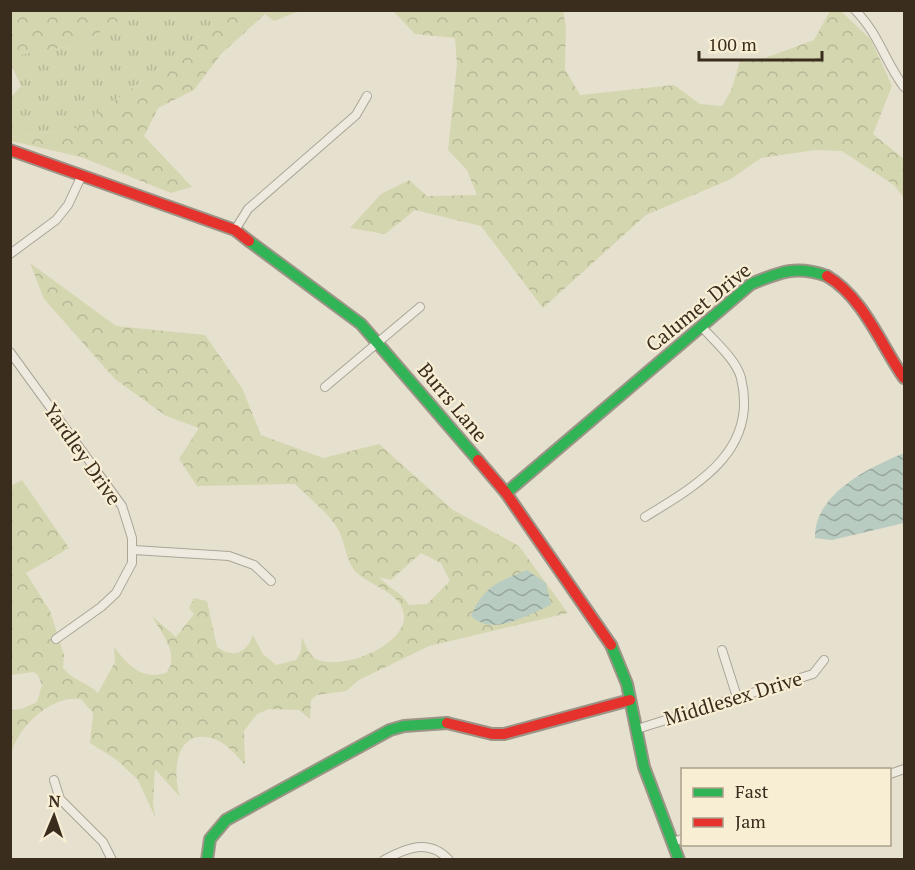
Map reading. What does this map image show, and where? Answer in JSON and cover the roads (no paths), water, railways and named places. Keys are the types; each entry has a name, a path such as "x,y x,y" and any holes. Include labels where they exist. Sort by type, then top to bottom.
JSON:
{"street":[{"path":"855,10 879,38 895,74 904,87"},
{"path":"235,230 248,209 356,115 367,96"},
{"name":"Burrs Lane","path":"10,150 235,230 361,324 379,342 506,493 611,645 627,684 644,767 678,841 680,860"},
{"path":"10,254 56,220 68,205 82,176"},
{"name":"Calumet Drive","path":"506,493 751,284 773,272 790,268 806,269 827,275 846,288 904,378"},
{"path":"325,387 420,307"},
{"path":"645,517 702,481 729,454 741,424 741,376 725,352 702,327"},
{"name":"Yardley Drive","path":"10,352 122,506 130,527 134,550 127,576 116,593 101,607 56,639"},
{"path":"134,550 229,556 254,565 271,581"},
{"path":"722,651 737,697"},
{"name":"Middlesex Drive","path":"637,729 813,674 824,660"},
{"path":"207,860 210,839 226,820 390,730 404,726 441,723 492,734 504,734 630,700"},
{"path":"54,780 60,799 103,842 112,860"},
{"path":"384,860 414,846 437,850 449,860"}],"water":[{"path":"904,453 904,523 832,540 815,538 817,522 823,508 833,496 860,475"},
{"path":"527,570 546,583 551,605 500,624 490,625 471,616 481,598 493,586"}]}
